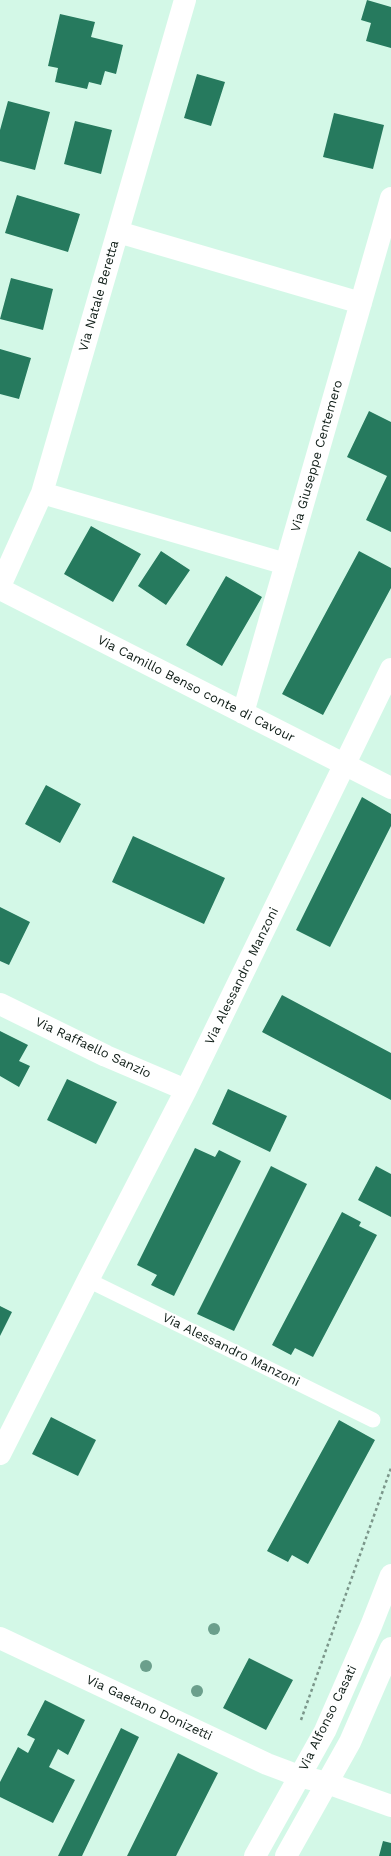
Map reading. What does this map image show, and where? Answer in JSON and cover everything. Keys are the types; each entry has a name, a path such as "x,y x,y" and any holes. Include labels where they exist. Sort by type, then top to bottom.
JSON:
{"street":[{"name":"Via Natale Beretta","path":"0,586 42,493 185,0"},
{"name":"Via Giuseppe Centemero","path":"243,712 391,198"},
{"path":"118,232 361,303"},
{"path":"42,493 286,564"},
{"name":"Via Camillo Benso conte di Cavour","path":"0,590 391,788"},
{"name":"Via Alessandro Manzoni","path":"0,1454 186,1090 346,765 391,669"},
{"name":"Via Raffaello Sanzio","path":"0,1004 106,1056 186,1090"},
{"name":"Via Alfonso Casati","path":"255,1856 325,1731 349,1679 391,1575"},
{"name":"Via Gaetano Donizetti","path":"0,1638 267,1764 299,1776 327,1783 391,1806"},
{"name":"Via Alfonso Casati","path":"286,1856 350,1742 391,1648"}],"lane":[{"name":"Via Alessandro Manzoni","path":"88,1280 373,1420"}],"path":[{"path":"298,1726 391,1468"}],"building":[{"path":"367,0 391,7 391,48 366,41 371,23 361,20"},
{"path":"60,14 95,22 91,37 123,45 116,74 105,71 101,85 89,82 87,89 55,82 58,68 48,66"},
{"path":"197,74 225,82 211,126 184,118"},
{"path":"8,101 50,112 35,170 0,161 0,130"},
{"path":"334,113 384,125 373,169 323,157"},
{"path":"75,121 112,130 101,174 64,164"},
{"path":"17,195 80,214 68,252 5,233"},
{"path":"11,278 53,289 43,330 0,319"},
{"path":"0,349 31,358 19,399 0,394"},
{"path":"369,411 391,422 391,532 366,520 387,476 347,457"},
{"path":"91,526 141,554 113,602 64,574"},
{"path":"161,551 190,570 166,605 138,586"},
{"path":"359,551 391,568 391,588 323,715 282,694"},
{"path":"226,576 262,597 222,666 186,645"},
{"path":"46,785 81,804 60,843 25,824"},
{"path":"362,797 391,814 391,826 330,947 296,930"},
{"path":"133,836 225,878 204,924 112,882"},
{"path":"0,907 30,922 9,965 0,961"},
{"path":"282,995 391,1053 391,1100 262,1032"},
{"path":"0,1031 28,1045 19,1061 30,1066 19,1087 0,1076"},
{"path":"67,1079 117,1102 96,1144 47,1120"},
{"path":"228,1089 287,1116 270,1152 212,1124"},
{"path":"195,1148 215,1157 219,1150 241,1161 174,1296 151,1285 157,1275 137,1265"},
{"path":"271,1166 307,1184 234,1331 197,1314"},
{"path":"376,1166 391,1174 391,1217 358,1200"},
{"path":"342,1212 361,1222 359,1226 377,1235 313,1357 295,1348 291,1355 272,1345"},
{"path":"0,1306 12,1312 0,1336"},
{"path":"51,1417 96,1440 78,1476 32,1454"},
{"path":"339,1420 375,1440 308,1564 292,1555 288,1562 267,1551"},
{"path":"249,1658 293,1680 266,1730 223,1708"},
{"path":"45,1700 85,1720 68,1755 58,1749 49,1767 75,1780 53,1823 0,1797 0,1782 18,1747 28,1753 35,1739 27,1735"},
{"path":"121,1728 139,1737 82,1856 58,1856"},
{"path":"178,1753 218,1773 176,1856 127,1856"},
{"path":"383,1841 391,1843 391,1856 379,1856"}]}
